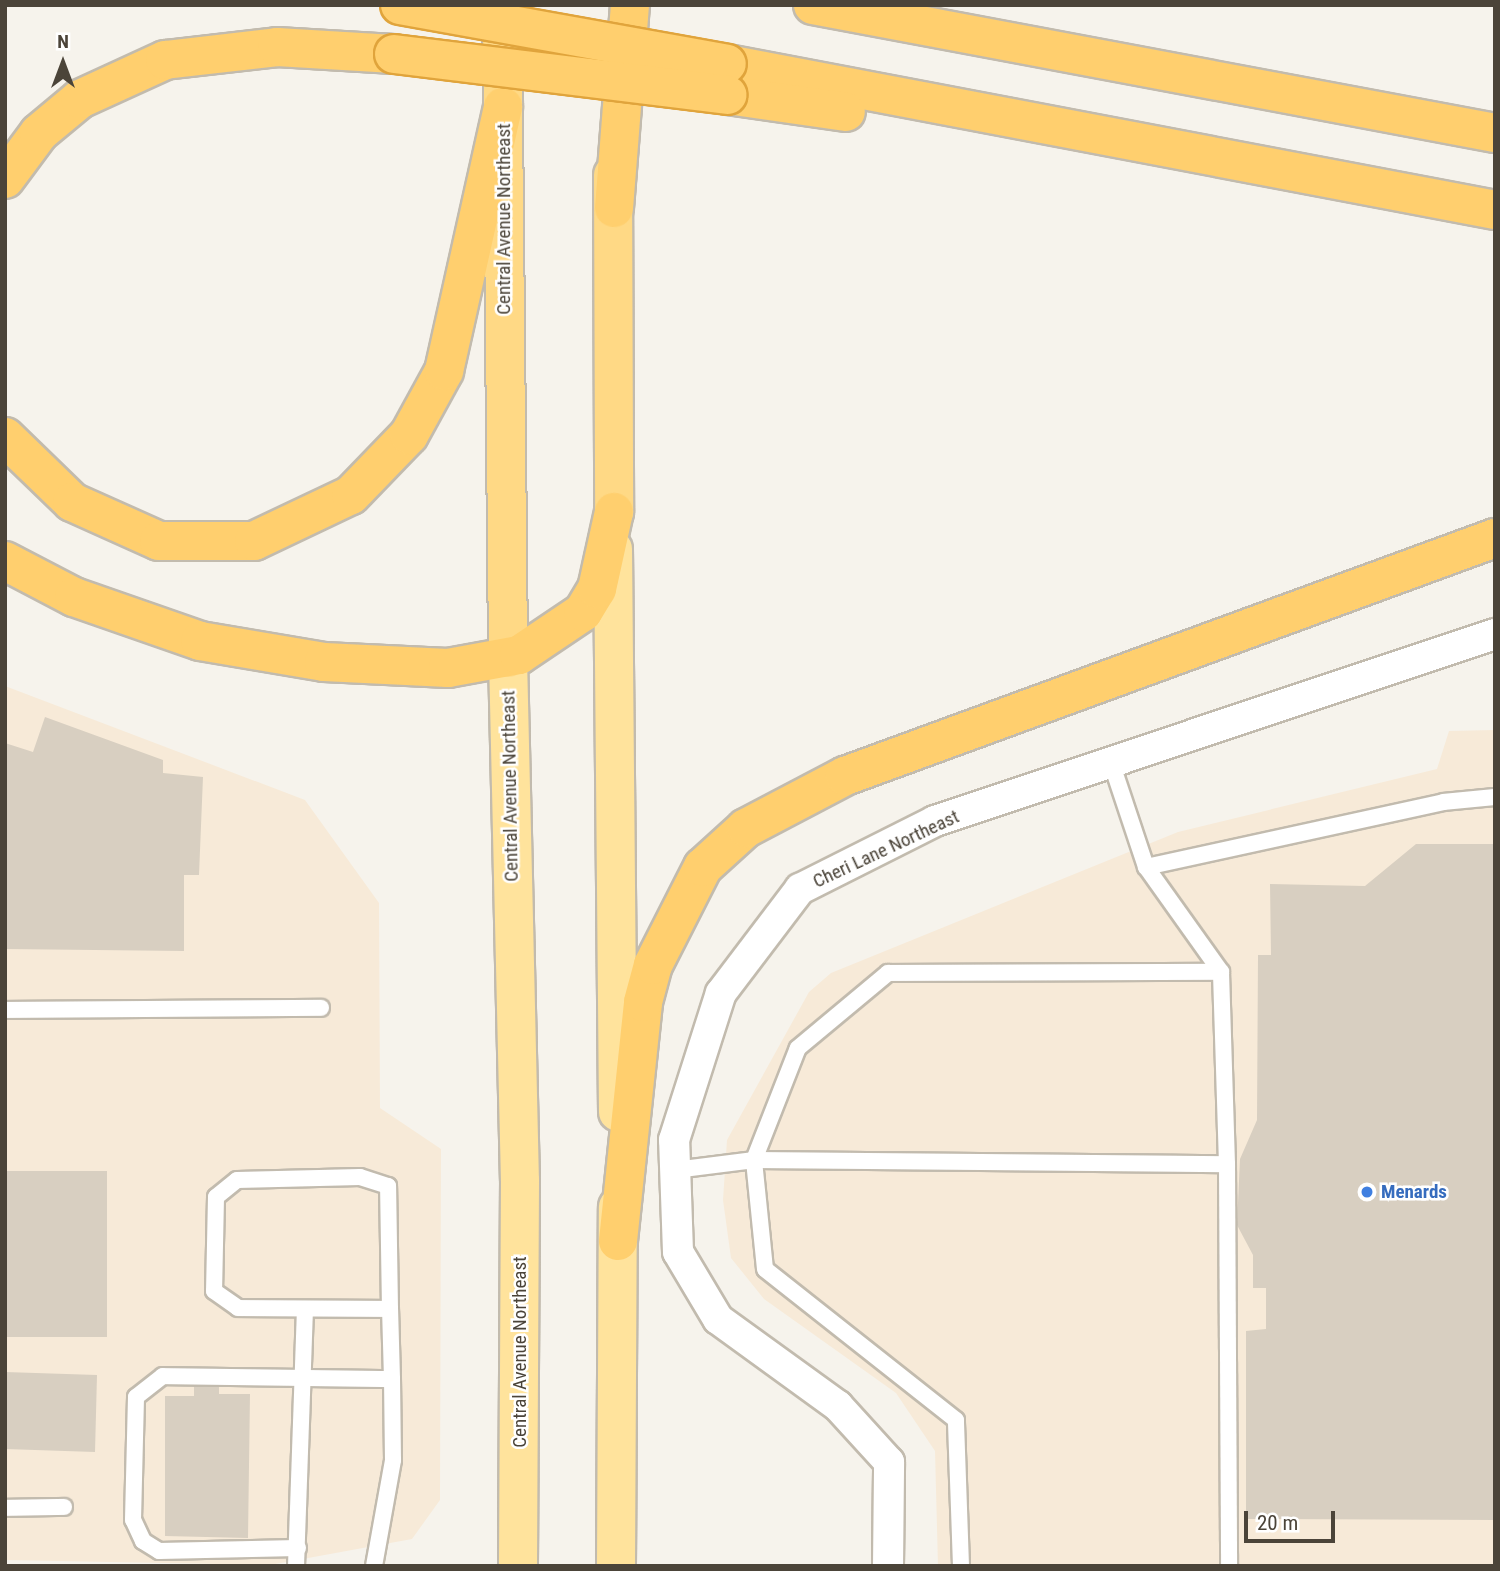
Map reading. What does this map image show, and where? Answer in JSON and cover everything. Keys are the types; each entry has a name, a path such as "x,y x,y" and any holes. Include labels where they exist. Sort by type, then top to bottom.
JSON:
{"highway":[{"path":"400,5 727,80 1345,182 1495,211"},
{"name":"Central Avenue Northeast","path":"502,5 508,658"},
{"path":"5,561 119,614 237,649 413,668 508,658 545,643 583,612 597,589 614,512 612,5"},
{"path":"614,208 629,5"},
{"path":"813,5 1495,133"},
{"path":"5,180 39,133 80,99 153,64 277,47 727,80"},
{"path":"5,437 72,502 159,541 254,541 351,495 403,442 444,371 503,106"},
{"path":"618,1241 643,1002 653,965 704,867 746,828 845,776 1495,538"}],"main road":[{"path":"614,512 618,1241 616,1566"},
{"name":"Central Avenue Northeast","path":"508,658 520,1181 518,1566"}],"street":[{"name":"Cheri Lane Northeast","path":"888,1566 890,1462 838,1406 718,1319 678,1252 674,1140 721,993 800,890 935,821 1495,634"}],"lane":[{"path":"1111,762 1146,867 1221,972 1227,1164 1229,1566"},
{"path":"1146,867 1443,802 1495,797"},
{"path":"961,1566 956,1420 765,1269 754,1160 798,1048 888,973 1221,972"},
{"path":"5,1010 321,1008"},
{"path":"675,1170 754,1160 1227,1164"},
{"path":"374,1566 393,1460 388,1186 360,1177 237,1180 216,1197 214,1291 239,1308 390,1309"},
{"path":"296,1566 305,1309"},
{"path":"298,1548 159,1551 143,1541 133,1520 135,1413 145,1384 163,1376 391,1379"},
{"path":"5,1508 64,1507"}],"shaded area":[{"path":"5,686 305,800 379,903 380,1108 441,1149 440,1500 412,1539 270,1565 5,1560"},
{"path":"1495,730 1495,1566 938,1566 935,1451 896,1393 764,1299 731,1258 723,1200 727,1140 809,992 831,973 1178,832 1437,769 1449,731"}],"building":[{"path":"45,717 163,760 163,773 203,777 199,875 184,875 184,951 5,949 5,743 33,752"},
{"name":"Menards","path":"1416,844 1495,844 1495,1520 1246,1519 1246,1331 1266,1329 1266,1288 1253,1288 1253,1255 1237,1225 1240,1159 1257,1120 1258,955 1271,955 1270,884 1365,886"},
{"path":"6,1171 107,1171 107,1337 5,1337"},
{"path":"5,1372 97,1375 95,1452 5,1449"},
{"path":"194,1385 219,1385 219,1394 250,1394 248,1538 165,1536 165,1396 194,1396"}],"place":[{"name":"Menards","path":"1367,1192"}]}
